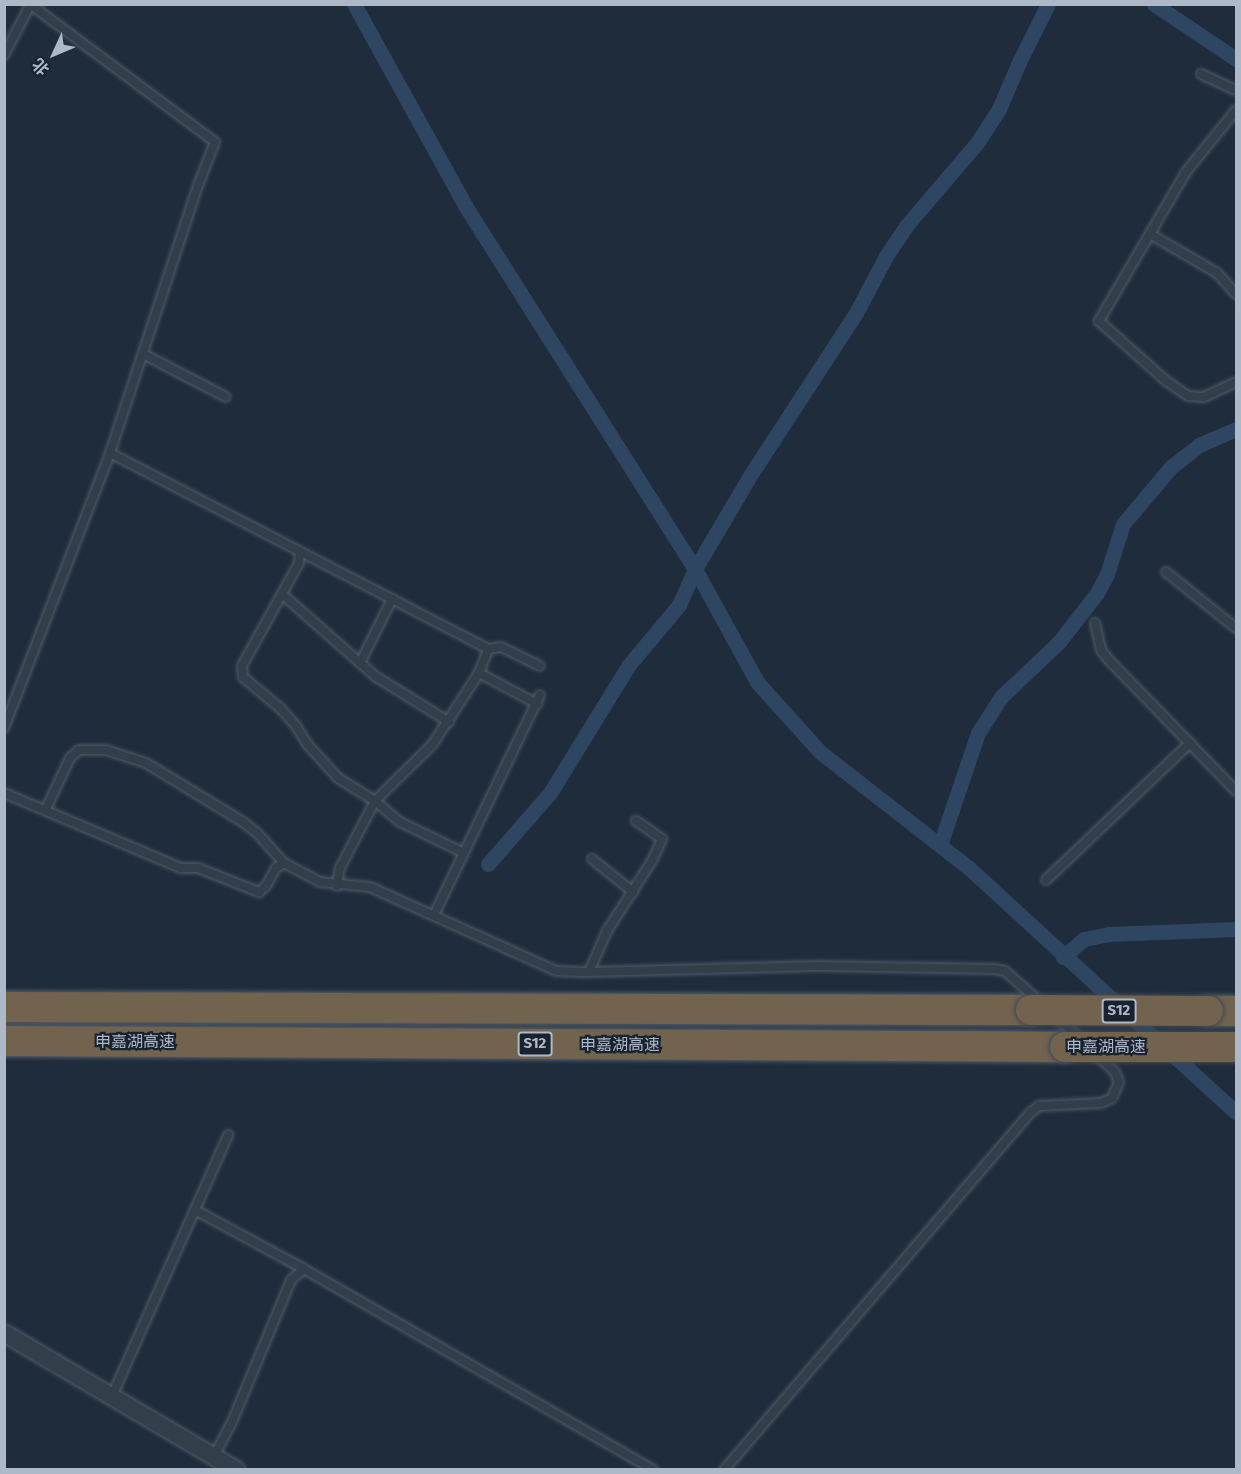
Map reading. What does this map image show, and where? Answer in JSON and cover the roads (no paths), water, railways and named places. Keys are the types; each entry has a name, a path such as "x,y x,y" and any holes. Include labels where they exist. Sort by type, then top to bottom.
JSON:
{"highway":[{"name":"S12","path":"4,1007 1222,1011"},
{"name":"申嘉湖高速","path":"4,1041 1236,1047"}],"street":[{"path":"4,1333 237,1470"}],"lane":[{"path":"4,55 30,5 215,141 110,453 4,728"},
{"path":"1201,74 1236,90"},
{"path":"1236,110 1186,172 1099,321 1165,380 1188,396 1204,397 1236,382"},
{"path":"1150,234 1217,273 1236,294"},
{"path":"143,354 226,397"},
{"path":"110,453 488,649 501,647 540,666"},
{"path":"300,552 299,563 242,666 243,677 280,708 296,726 308,745 338,778 375,801 400,822 464,853"},
{"path":"1166,572 1236,628"},
{"path":"282,594 360,663 449,722"},
{"path":"360,663 392,599"},
{"path":"1095,622 1101,650 1236,791"},
{"path":"337,886 340,867 375,801 432,745 449,722 478,673 488,649"},
{"path":"478,673 537,704"},
{"path":"434,915 540,695"},
{"path":"1046,880 1190,743"},
{"path":"46,809 70,758 79,750 106,750 146,763 243,822 257,833 284,863 320,882 337,886 370,887 540,965 567,972 818,966 1005,971 1115,1072 1119,1082 1112,1098 1101,1103 1039,1106 1031,1112 724,1470"},
{"path":"4,793 181,868 198,868 259,892 266,886 276,868 284,863"},
{"path":"589,972 607,932 662,839 636,821"},
{"path":"592,859 633,891"},
{"path":"112,1396 228,1135"},
{"path":"195,1210 304,1269 652,1470"},
{"path":"214,1456 232,1422 286,1291 295,1275 304,1269"}],"waterway":[{"path":"354,4 466,207 695,569 757,682 820,752 969,868 1236,1113"},
{"path":"488,864 550,793 628,666 679,605 695,569 751,474 856,313 886,256 906,226 977,143 999,109 1048,4"},
{"path":"1154,4 1236,59"},
{"path":"940,845 978,733 1001,697 1059,642 1097,593 1107,574 1123,524 1171,467 1199,445 1236,429"},
{"path":"1063,957 1084,939 1109,934 1236,929"}]}
